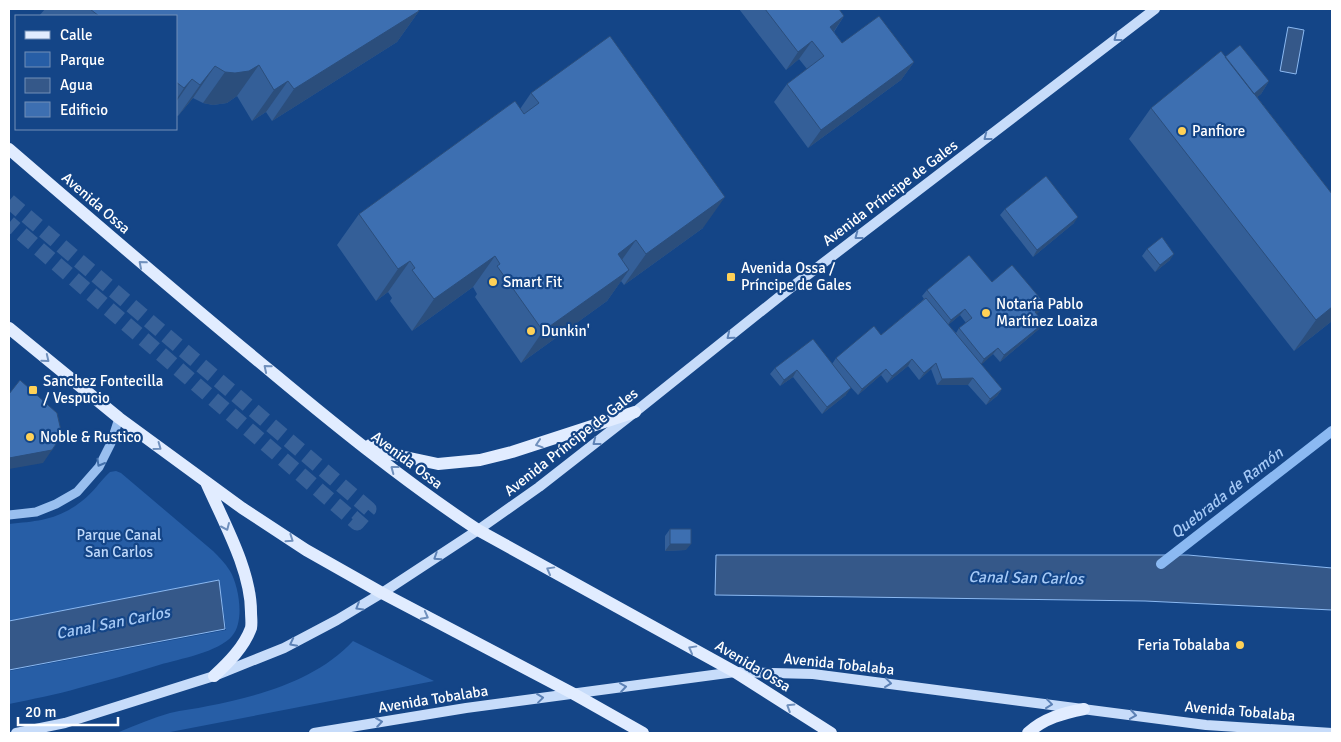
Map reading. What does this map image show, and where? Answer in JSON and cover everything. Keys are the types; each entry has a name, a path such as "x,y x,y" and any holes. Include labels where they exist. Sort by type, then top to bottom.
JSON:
{"main road":[{"name":"Avenida Príncipe de Gales","path":"478,530 539,487 784,293 1155,9"},
{"name":"Avenida Ossa","path":"9,149 206,318 349,436 445,508 478,530 735,672 831,733"},
{"path":"9,328 119,418 206,482 306,550 382,593 574,694 643,733"},
{"path":"349,436 391,454 438,464 480,460 512,452 635,412"},
{"path":"206,482 240,559 246,578 252,626 245,642 228,664 214,676"},
{"path":"16,733 65,723 214,676 284,648 337,620 382,593 478,530"},
{"name":"Avenida Tobalaba","path":"314,733 466,708 735,672 813,674 1206,725 1332,733"},
{"path":"1028,733 1049,719 1064,712 1084,709"}],"street":[{"path":"9,515 36,512 56,504 77,492 99,467 111,443 119,418"}],"green space":[{"name":"Parque Canal San Carlos","path":"116,471 121,473 213,551 226,565 238,594 239,613 236,630 226,642 208,651 53,695 9,704 9,671 226,630 219,580 9,621 9,524 47,519 65,512 86,498 110,472"},
{"path":"353,641 434,681 165,733 119,732 170,713 247,697 286,684 322,666 339,655"}],"water":[{"path":"1288,27 1304,30 1296,74 1280,71"},
{"name":"Canal San Carlos","path":"716,555 1188,555 1332,568 1332,610 1145,601 715,595"},
{"name":"Canal San Carlos","path":"219,580 225,629 9,670 9,621"}],"building":[{"path":"90,9 418,9 419,11 294,89 288,81 274,90 259,65 249,71 235,73 225,72 215,66 200,85 192,79 184,88 178,84 178,15 98,15"},
{"path":"765,9 839,9 844,16 830,27 842,43 879,16 914,62 821,130 787,84 824,56 812,41 798,52"},
{"path":"610,36 725,197 646,254 636,240 618,254 629,270 543,331 497,266 500,264 495,256 434,299 412,270 415,268 410,261 398,269 359,214 515,101 524,114 539,103 531,93"},
{"path":"1240,45 1269,81 1254,94 1225,57"},
{"path":"1221,51 1332,194 1332,307 1316,320 1151,108"},
{"path":"1046,176 1078,217 1037,250 1005,209"},
{"path":"1162,237 1174,254 1160,265 1147,249"},
{"name":"Notaría Pablo Martínez Loaiza","path":"969,255 992,282 1012,265 1045,304 1035,312 1044,323 1004,355 998,348 984,359 959,328 972,318 965,309 951,320 927,290"},
{"path":"926,298 1002,389 990,399 973,378 942,379 936,363 924,373 912,359 892,376 886,369 862,389 836,358 874,326 881,335"},
{"path":"813,339 851,388 827,407 797,370 784,380 775,368"},
{"name":"Noble & Rustico","path":"20,380 57,413 62,435 52,450 9,458 9,394"},
{"path":"670,529 691,529 691,544 670,544"}],"waterway":[{"name":"Quebrada de Ramón","path":"1161,564 1332,431"}],"tunnel":[{"path":"9,201 369,509 357,523 9,223"}],"place":[{"name":"Panfiore","path":"1182,131"},
{"name":"Avenida Ossa / Príncipe de Gales","path":"731,277"},
{"name":"Smart Fit","path":"493,282"},
{"name":"Notaría Pablo Martínez Loaiza","path":"986,313"},
{"name":"Dunkin'","path":"531,331"},
{"name":"Sanchez Fontecilla / Vespucio","path":"33,390"},
{"name":"Noble & Rustico","path":"30,437"},
{"name":"Feria Tobalaba","path":"1240,645"}]}
